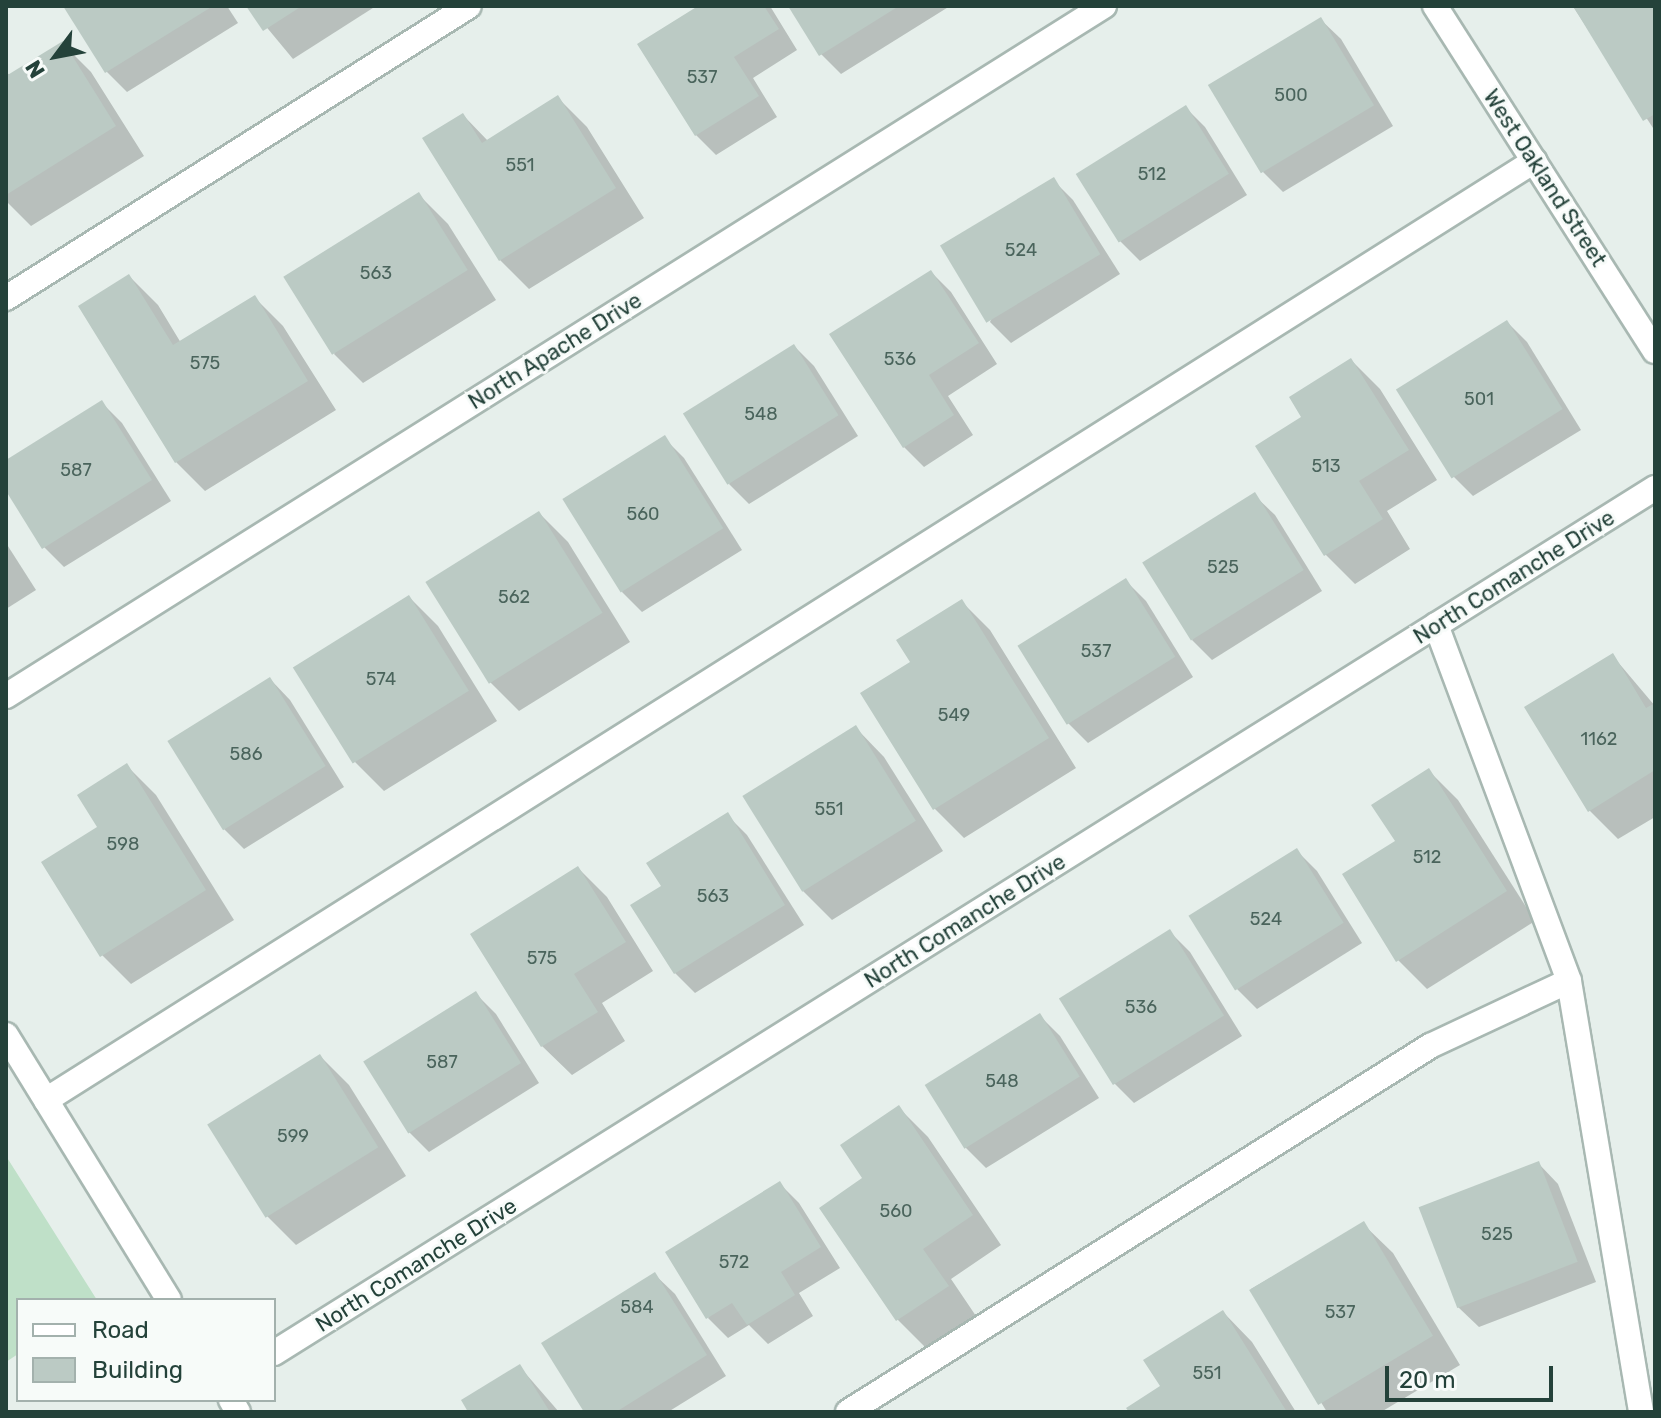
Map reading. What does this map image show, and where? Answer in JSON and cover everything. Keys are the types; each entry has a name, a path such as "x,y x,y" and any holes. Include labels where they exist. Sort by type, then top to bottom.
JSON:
{"street":[{"path":"6,298 469,6"},
{"name":"North Apache Drive","path":"6,696 1104,6"},
{"name":"West Oakland Street","path":"1435,6 1655,351"},
{"path":"46,1100 1534,161"},
{"name":"North Comanche Drive","path":"276,1352 1655,488"},
{"path":"1436,625 1569,981 1641,1412"},
{"path":"848,1412 1430,1046 1569,981"},
{"path":"6,1035 168,1298"}],"green space":[{"path":"6,1156 96,1298 16,1298 16,1355 6,1362"}],"building":[{"path":"63,6 213,6 105,73"},
{"path":"246,6 302,6 263,31"},
{"path":"698,6 764,6 779,29 734,57 759,96 695,136 637,44"},
{"path":"788,6 899,6 819,56"},
{"path":"1573,6 1655,6 1655,114 1643,121"},
{"path":"1321,17 1374,105 1261,173 1208,85"},
{"path":"63,41 116,126 6,195 6,76"},
{"path":"558,95 616,188 499,261 422,138 463,113 482,143"},
{"path":"1186,105 1229,174 1119,243 1076,174"},
{"path":"1054,177 1100,254 986,323 940,246"},
{"path":"419,192 468,270 332,355 283,277"},
{"path":"931,270 979,343 929,375 954,415 903,448 829,334"},
{"path":"129,274 173,345 255,295 308,381 175,463 78,306"},
{"path":"1507,320 1563,409 1452,478 1396,389"},
{"path":"794,344 839,415 727,485 683,413"},
{"path":"1351,358 1409,450 1359,481 1383,519 1324,556 1255,446 1301,417 1289,397"},
{"path":"102,400 152,480 42,549 6,491 6,460"},
{"path":"665,435 723,528 621,592 562,499"},
{"path":"1255,492 1304,570 1191,640 1142,562"},
{"path":"539,511 603,613 489,684 425,582"},
{"path":"1126,578 1175,657 1067,725 1017,646"},
{"path":"409,595 469,691 353,763 293,668"},
{"path":"962,599 1049,738 933,810 860,693 910,662 896,640"},
{"path":"1613,653 1646,708 1655,703 1655,770 1588,812 1524,707"},
{"path":"270,677 326,766 223,830 167,741"},
{"path":"856,725 916,821 802,892 742,796"},
{"path":"127,763 206,890 100,957 41,862 97,827 77,795"},
{"path":"1429,768 1507,891 1396,962 1342,874 1395,841 1371,805"},
{"path":"728,812 785,905 674,974 630,905 661,886 646,863"},
{"path":"1297,848 1344,923 1235,990 1188,916"},
{"path":"578,866 626,942 574,974 598,1012 541,1047 470,934"},
{"path":"1170,929 1224,1016 1113,1085 1059,998"},
{"path":"476,991 521,1063 408,1134 363,1061"},
{"path":"1040,1013 1080,1077 964,1149 925,1085"},
{"path":"320,1054 378,1147 266,1218 207,1124"},
{"path":"899,1105 973,1215 923,1249 949,1286 896,1321 819,1208 862,1178 840,1145"},
{"path":"1539,1161 1578,1262 1457,1308 1419,1207"},
{"path":"780,1181 821,1247 781,1272 795,1295 747,1325 732,1303 706,1319 665,1252"},
{"path":"1364,1221 1433,1336 1318,1405 1249,1290"},
{"path":"655,1272 707,1355 616,1412 584,1412 541,1343"},
{"path":"1223,1310 1287,1412 1129,1412 1126,1408 1160,1386 1143,1360"},
{"path":"520,1364 550,1412 468,1412 461,1400"}]}
